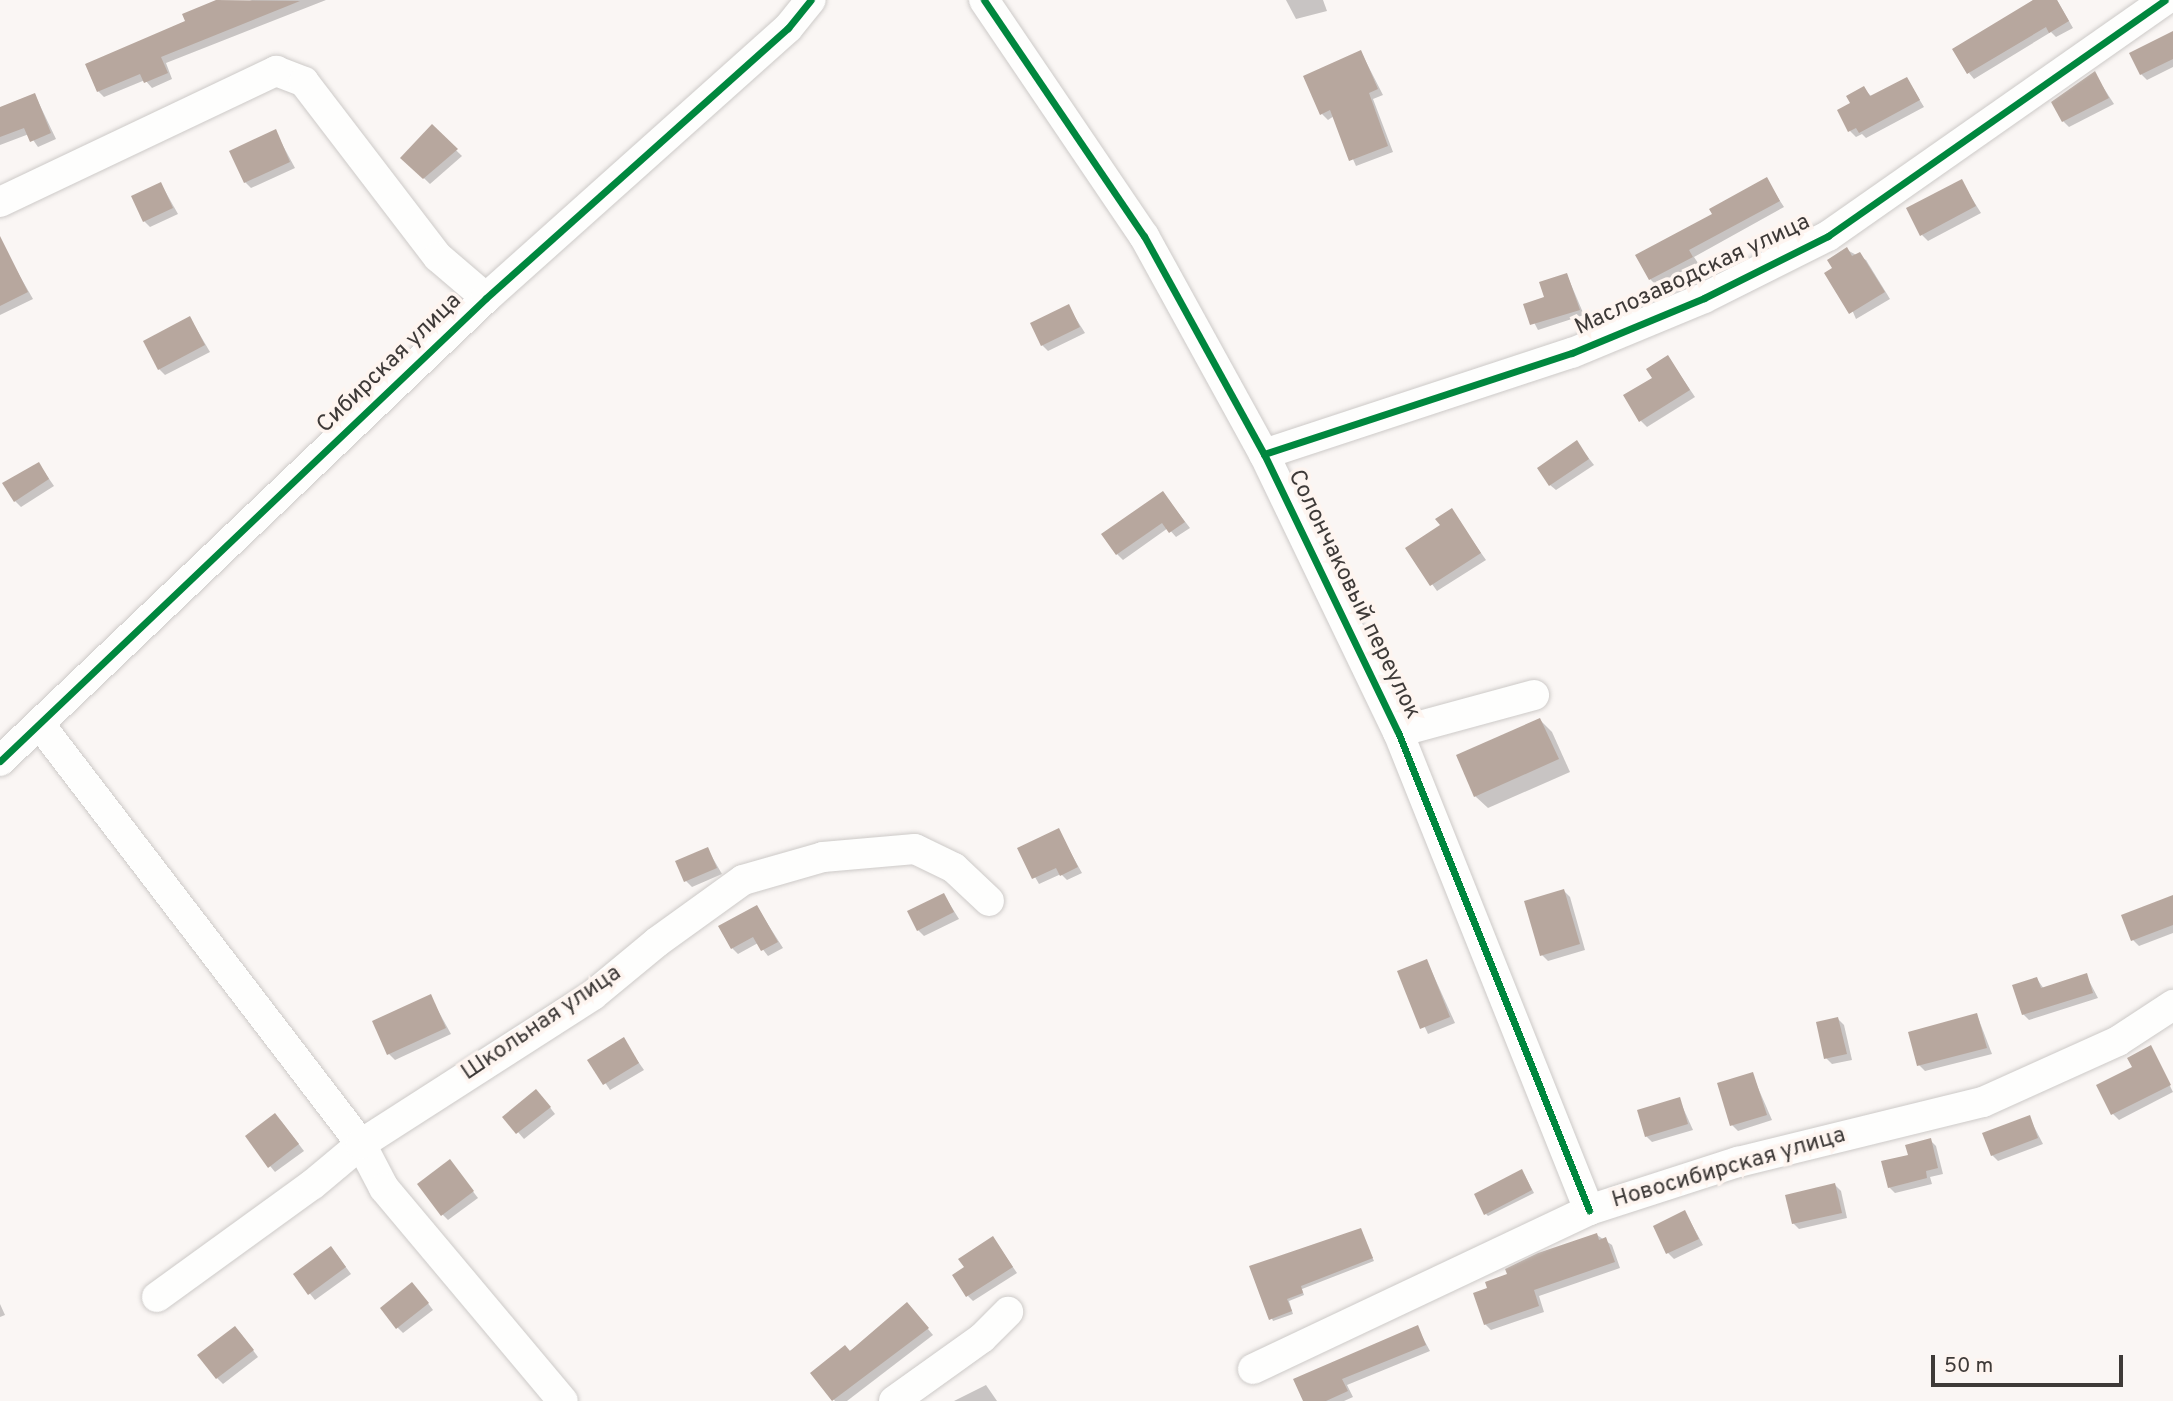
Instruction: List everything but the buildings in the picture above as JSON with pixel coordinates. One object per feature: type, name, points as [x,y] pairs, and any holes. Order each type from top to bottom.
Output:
[{"type":"street","name":"Сибирская улица","points":[[0,761],[41,726],[486,298],[788,28],[811,0]]},
{"type":"street","name":"Солончаковый переулок","points":[[984,0],[1144,236],[1264,454],[1398,732],[1589,1210]]},
{"type":"street","name":"Маслозаводская улица","points":[[1264,454],[1572,353],[1704,298],[1828,236],[2165,0]]},
{"type":"street","name":"Сибирская улица","points":[[0,202],[276,71],[304,82],[438,257],[486,298]]},
{"type":"street","points":[[1398,732],[1534,695]]},
{"type":"street","points":[[41,726],[361,1144],[384,1188],[563,1401]]},
{"type":"street","name":"Школьная улица","points":[[157,1297],[312,1185],[361,1144],[593,995],[657,942],[743,880],[823,858],[915,849],[954,868],[989,901]]},
{"type":"street","name":"Новосибирская улица","points":[[1253,1369],[1589,1210],[1738,1162],[1983,1102],[2118,1041],[2173,1006]]},
{"type":"street","points":[[894,1401],[982,1338],[1008,1312]]},
{"type":"cycle path","points":[[0,761],[486,298],[788,28],[811,0]]},
{"type":"cycle path","points":[[984,0],[1144,236],[1264,454],[1398,732],[1589,1210]]},
{"type":"cycle path","points":[[1264,454],[1572,353],[1704,298],[1828,236],[2165,0]]}]
